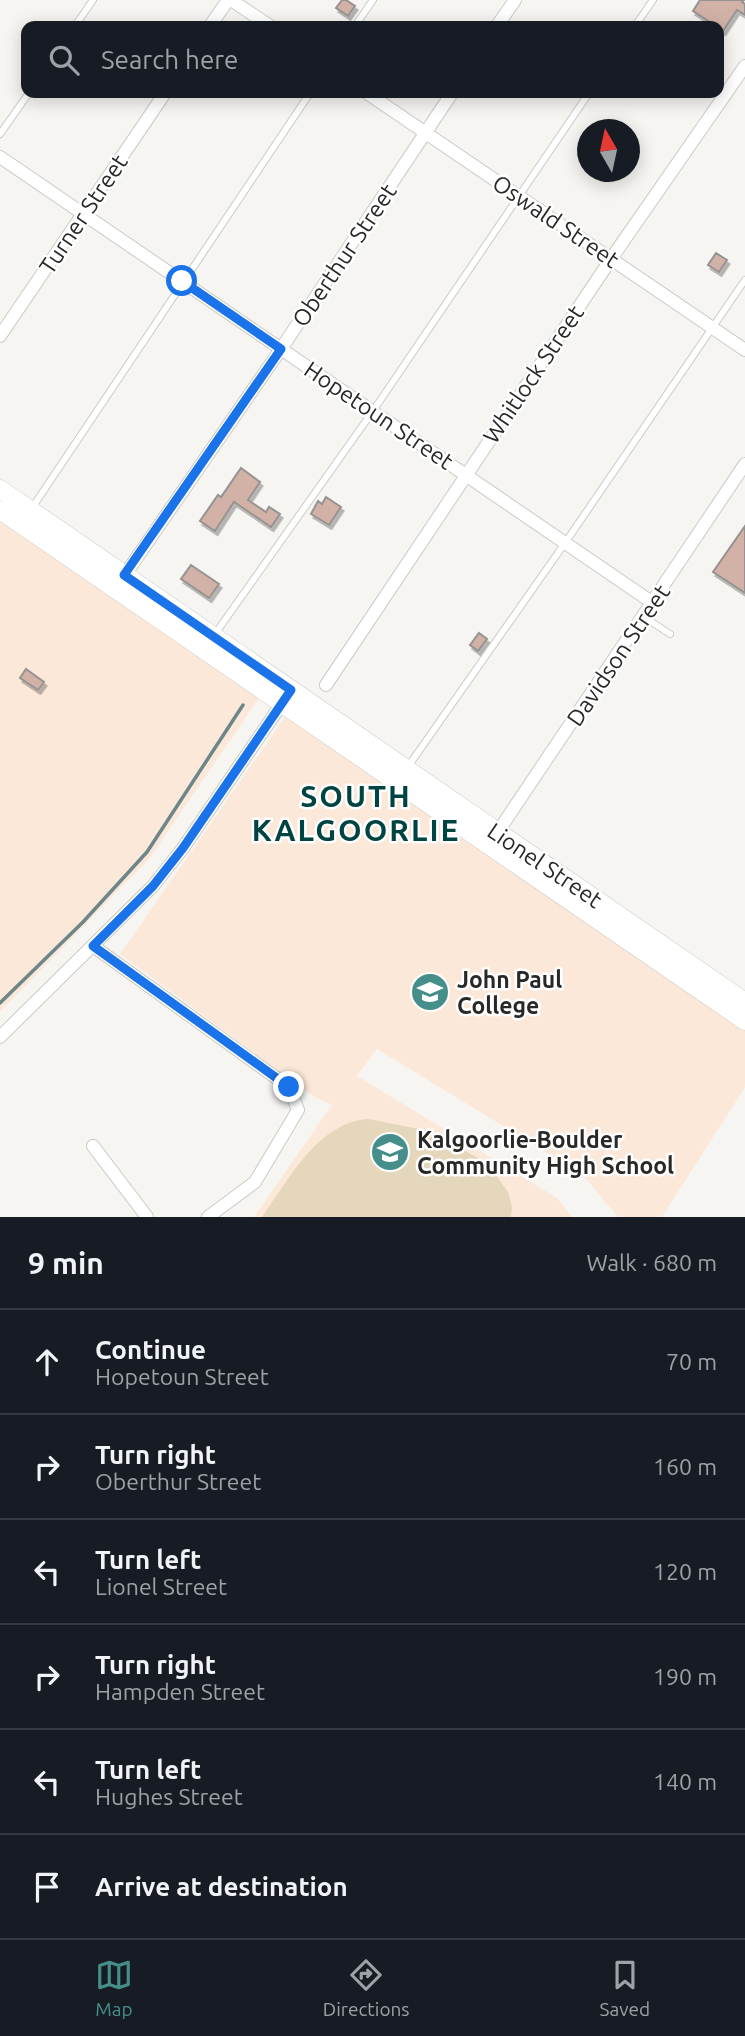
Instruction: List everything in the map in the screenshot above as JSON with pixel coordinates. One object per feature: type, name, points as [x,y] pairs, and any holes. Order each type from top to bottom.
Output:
[{"type":"street","points":[[214,21],[230,0],[262,21]]},
{"type":"street","points":[[500,21],[515,0]]},
{"type":"street","name":"Whitlock Street","points":[[724,96],[745,66]]},
{"type":"street","name":"Turner Street","points":[[0,336],[162,98]]},
{"type":"street","name":"Oswald Street","points":[[374,98],[745,350]]},
{"type":"street","name":"Oberthur Street","points":[[119,582],[281,349],[449,98]]},
{"type":"street","name":"Whitlock Street","points":[[326,685],[611,259],[723,98]]},
{"type":"street","name":"Hopetoun Street","points":[[0,157],[653,603]]},
{"type":"street","name":"Davidson Street","points":[[493,839],[745,464]]},
{"type":"street","name":"Lionel Street","points":[[0,489],[26,517],[493,839],[745,1021]]},
{"type":"street","name":"Lionel Street","points":[[0,510],[26,517]]},
{"type":"street","points":[[0,1037],[153,886],[183,848],[286,697]]},
{"type":"street","name":"Lionel Street","points":[[286,697],[406,769],[493,839],[745,1002]]},
{"type":"street","points":[[93,946],[289,1087],[298,1110],[255,1182],[208,1217]]},
{"type":"street","points":[[93,1146],[147,1217]]},
{"type":"lane","points":[[78,21],[93,0]]},
{"type":"lane","points":[[358,21],[373,0]]},
{"type":"lane","points":[[638,21],[653,0]]},
{"type":"lane","points":[[0,134],[25,98]]},
{"type":"lane","points":[[26,517],[307,98]]},
{"type":"lane","points":[[209,643],[373,411],[586,98]]},
{"type":"lane","points":[[406,769],[745,280]]},
{"type":"lane","points":[[644,617],[670,635]]},
{"type":"shaded area","points":[[0,521],[259,698],[149,859],[0,1012]]},
{"type":"shaded area","name":"John Paul College","points":[[285,717],[745,1030],[745,1087],[662,1217],[618,1217],[587,1180],[567,1165],[377,1049],[357,1076],[557,1198],[572,1217],[254,1217],[332,1105],[313,1096],[120,954]]},
{"type":"shaded area","name":"Kalgoorlie-Boulder Community High School","points":[[368,1119],[429,1131],[487,1163],[508,1192],[512,1207],[511,1217],[262,1217],[294,1171],[319,1142],[350,1123]]},
{"type":"building","points":[[342,0],[355,6],[348,16],[336,8]]},
{"type":"building","points":[[700,0],[744,0],[742,2],[745,4],[745,15],[737,10],[724,30],[724,21],[708,21],[693,11]]},
{"type":"building","points":[[716,253],[727,260],[719,272],[708,265]]},
{"type":"building","points":[[241,468],[260,482],[248,500],[266,512],[269,507],[280,514],[271,527],[234,502],[215,531],[200,521]]},
{"type":"building","points":[[326,497],[341,507],[329,525],[311,514],[318,501],[322,504]]},
{"type":"building","points":[[745,526],[745,593],[713,572]]},
{"type":"building","points":[[191,565],[219,584],[209,598],[181,579]]},
{"type":"building","points":[[479,633],[487,639],[478,651],[470,645]]},
{"type":"building","points":[[26,669],[44,682],[38,690],[20,678]]},
{"type":"waterway","points":[[0,1003],[83,922],[147,852],[243,705]]},
{"type":"place","name":"John Paul College","points":[[430,992]]},
{"type":"place","name":"Kalgoorlie-Boulder Community High School","points":[[390,1152]]},
{"type":"district","name":"SOUTH KALGOORLIE","points":[[356,813]]},
{"type":"route","points":[[182,281],[281,349],[124,575],[291,690],[183,848],[153,886],[93,946],[289,1087]]}]
